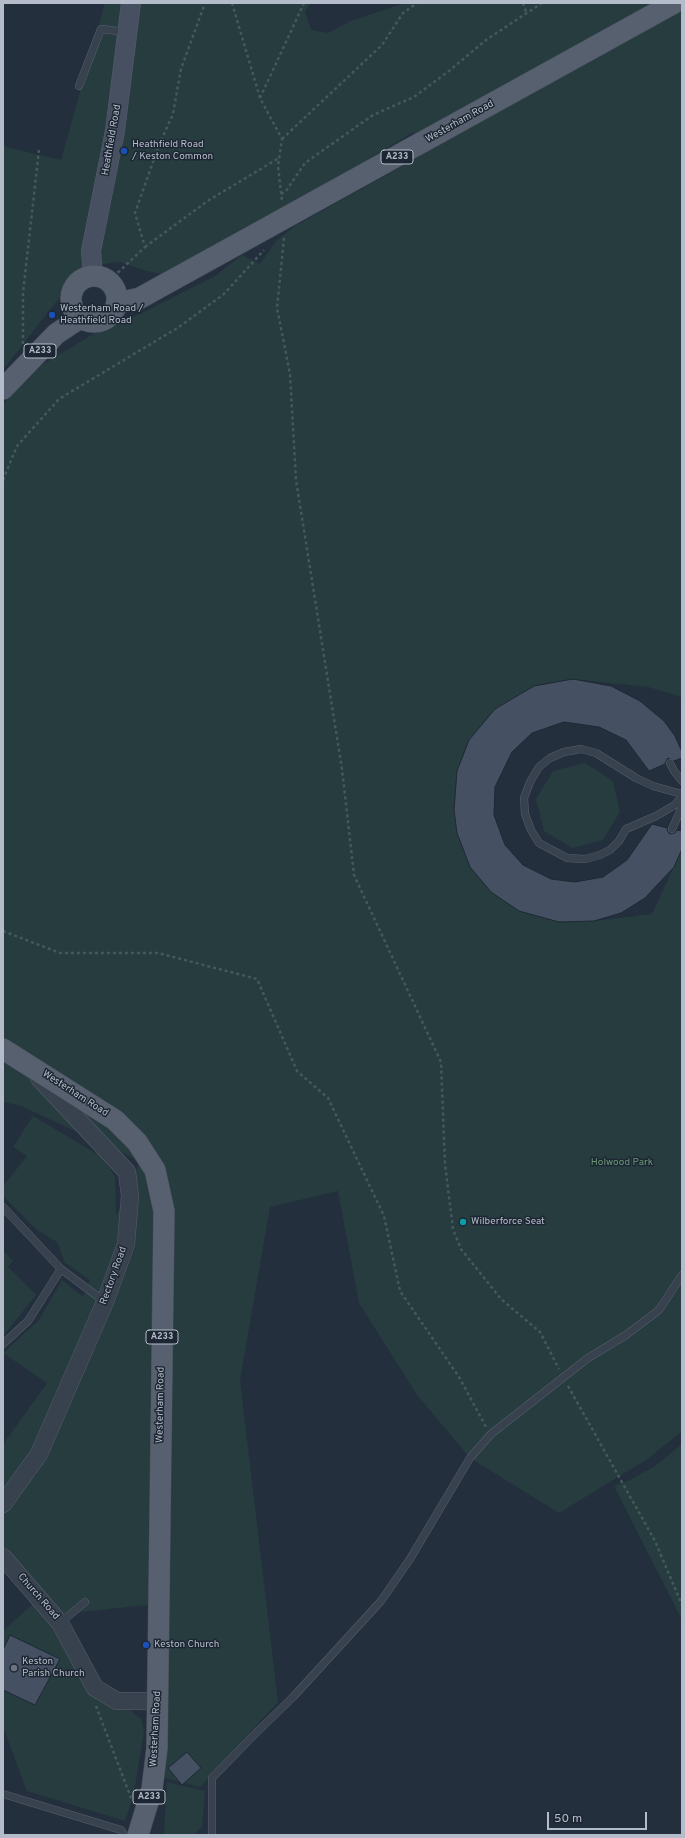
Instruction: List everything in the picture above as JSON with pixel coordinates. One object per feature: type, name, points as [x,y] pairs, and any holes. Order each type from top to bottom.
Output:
[{"type":"main road","name":"Heathfield Road","points":[[101,279],[91,251],[115,131],[131,3]]},
{"type":"main road","name":"Westerham Road","points":[[118,303],[140,298],[674,3]]},
{"type":"main road","points":[[101,279],[116,290],[118,303],[112,315],[105,320],[88,322],[80,318],[73,308],[71,300],[73,292],[81,280],[101,279]]},
{"type":"main road","name":"A233","points":[[3,389],[56,334],[80,318]]},
{"type":"main road","name":"Westerham Road","points":[[3,1049],[115,1120],[137,1142],[155,1170],[164,1211],[157,1748],[152,1789],[135,1831]]},
{"type":"street","name":"Rectory Road","points":[[3,1504],[39,1454],[105,1302],[126,1244],[130,1196],[126,1172],[25,1062]]},
{"type":"street","name":"Church Road","points":[[3,1556],[60,1623],[95,1688],[118,1701],[158,1701]]},
{"type":"lane","points":[[79,86],[101,29],[128,32]]},
{"type":"lane","points":[[581,749],[596,753],[636,778],[653,786],[682,795],[674,805],[656,816],[626,829],[619,841],[610,850],[600,855],[584,859],[567,858],[539,843],[530,830],[524,798],[530,782],[539,767],[550,758],[564,752],[581,749]]},
{"type":"lane","points":[[670,763],[682,781]]},
{"type":"lane","points":[[672,829],[682,807]]},
{"type":"lane","points":[[4,1209],[61,1269],[105,1302]]},
{"type":"lane","points":[[3,1344],[28,1321],[61,1269]]},
{"type":"lane","points":[[212,1835],[212,1778],[294,1696],[381,1601],[410,1559],[470,1458],[491,1434],[563,1377],[588,1358],[626,1335],[659,1310],[682,1275]]},
{"type":"lane","points":[[60,1623],[85,1602]]},
{"type":"lane","points":[[3,1794],[122,1830],[135,1831]]},
{"type":"path","points":[[145,247],[135,213],[159,145],[173,114],[181,69],[205,3]]},
{"type":"path","points":[[232,3],[260,98],[282,139],[279,158],[281,194],[286,191],[304,163],[373,114],[414,97],[449,71],[486,40],[526,12],[542,3]]},
{"type":"path","points":[[260,98],[304,3]]},
{"type":"path","points":[[282,139],[382,45],[403,12],[417,3]]},
{"type":"path","points":[[523,3],[526,12]]},
{"type":"path","points":[[23,368],[23,293],[39,150]]},
{"type":"path","points":[[101,279],[209,200],[279,158]]},
{"type":"path","points":[[284,231],[277,308],[290,374],[296,480],[342,768],[354,875],[441,1062],[445,1164],[453,1229],[461,1249],[501,1299],[540,1332],[563,1377],[654,1541],[682,1605]]},
{"type":"path","points":[[3,480],[17,446],[59,399],[179,327],[224,294],[265,247]]},
{"type":"path","points":[[3,931],[60,953],[158,953],[257,979],[297,1071],[328,1098],[384,1216],[400,1291],[459,1377],[491,1434]]},
{"type":"path","points":[[95,1702],[135,1831]]},
{"type":"green space","name":"Holwood Park","points":[[105,3],[311,3],[305,12],[311,30],[328,33],[351,21],[405,3],[682,3],[682,697],[648,687],[573,679],[534,686],[463,753],[454,810],[470,867],[519,911],[594,921],[652,914],[682,849],[682,1431],[649,1458],[559,1513],[470,1458],[417,1395],[359,1303],[338,1191],[270,1207],[240,1380],[278,1702],[200,1787],[161,1777],[155,1604],[63,1614],[3,1560],[3,1441],[4,1443],[47,1383],[3,1353],[39,1320],[62,1280],[83,1297],[90,1280],[65,1263],[57,1242],[37,1230],[3,1196],[3,1186],[27,1156],[13,1147],[33,1116],[102,1157],[115,1176],[116,1216],[140,1161],[19,1105],[3,1102],[3,404],[42,365],[93,334],[144,312],[215,276],[242,255],[260,264],[276,241],[295,226],[421,156],[413,132],[314,193],[259,219],[163,274],[146,271],[120,262],[86,266],[74,279],[3,370],[3,144],[6,147],[61,160]]},
{"type":"green space","points":[[585,763],[613,781],[620,812],[603,840],[572,848],[544,831],[536,799],[553,771]]},
{"type":"green space","points":[[3,1250],[13,1261],[8,1267],[36,1295],[3,1336]]},
{"type":"green space","points":[[682,1444],[682,1620],[614,1486],[630,1480],[655,1466]]},
{"type":"green space","points":[[34,1603],[49,1623],[87,1686],[104,1703],[130,1710],[141,1719],[144,1732],[133,1798],[125,1821],[27,1791],[3,1727],[3,1690],[35,1705],[42,1691],[27,1662],[53,1674],[60,1659],[10,1635],[3,1650],[3,1631]]},
{"type":"green space","points":[[167,1782],[205,1791],[202,1827],[193,1835],[166,1835],[164,1833]]},
{"type":"building","points":[[573,679],[611,686],[640,701],[664,721],[675,736],[682,752],[682,758],[674,761],[668,758],[665,764],[649,771],[626,740],[599,727],[564,722],[532,733],[512,752],[495,787],[494,815],[505,845],[523,865],[551,879],[575,882],[603,877],[627,860],[652,824],[667,828],[670,834],[675,833],[677,830],[682,831],[682,849],[674,867],[645,898],[621,913],[594,921],[559,922],[519,911],[491,892],[470,867],[457,833],[454,810],[457,771],[469,740],[495,709],[534,686]]},
{"type":"building","name":"Keston Parish Church","points":[[10,1635],[60,1659],[35,1705],[3,1690],[3,1650]]},
{"type":"building","points":[[187,1752],[201,1768],[182,1785],[168,1768]]},
{"type":"place","name":"Heathfield Road / Keston Common","points":[[124,151]]},
{"type":"place","name":"Westerham Road / Heathfield Road","points":[[52,315]]},
{"type":"place","name":"Wilberforce Seat","points":[[463,1222]]},
{"type":"place","name":"Keston Church","points":[[146,1645]]},
{"type":"place","name":"Keston Parish Church","points":[[14,1668]]}]
